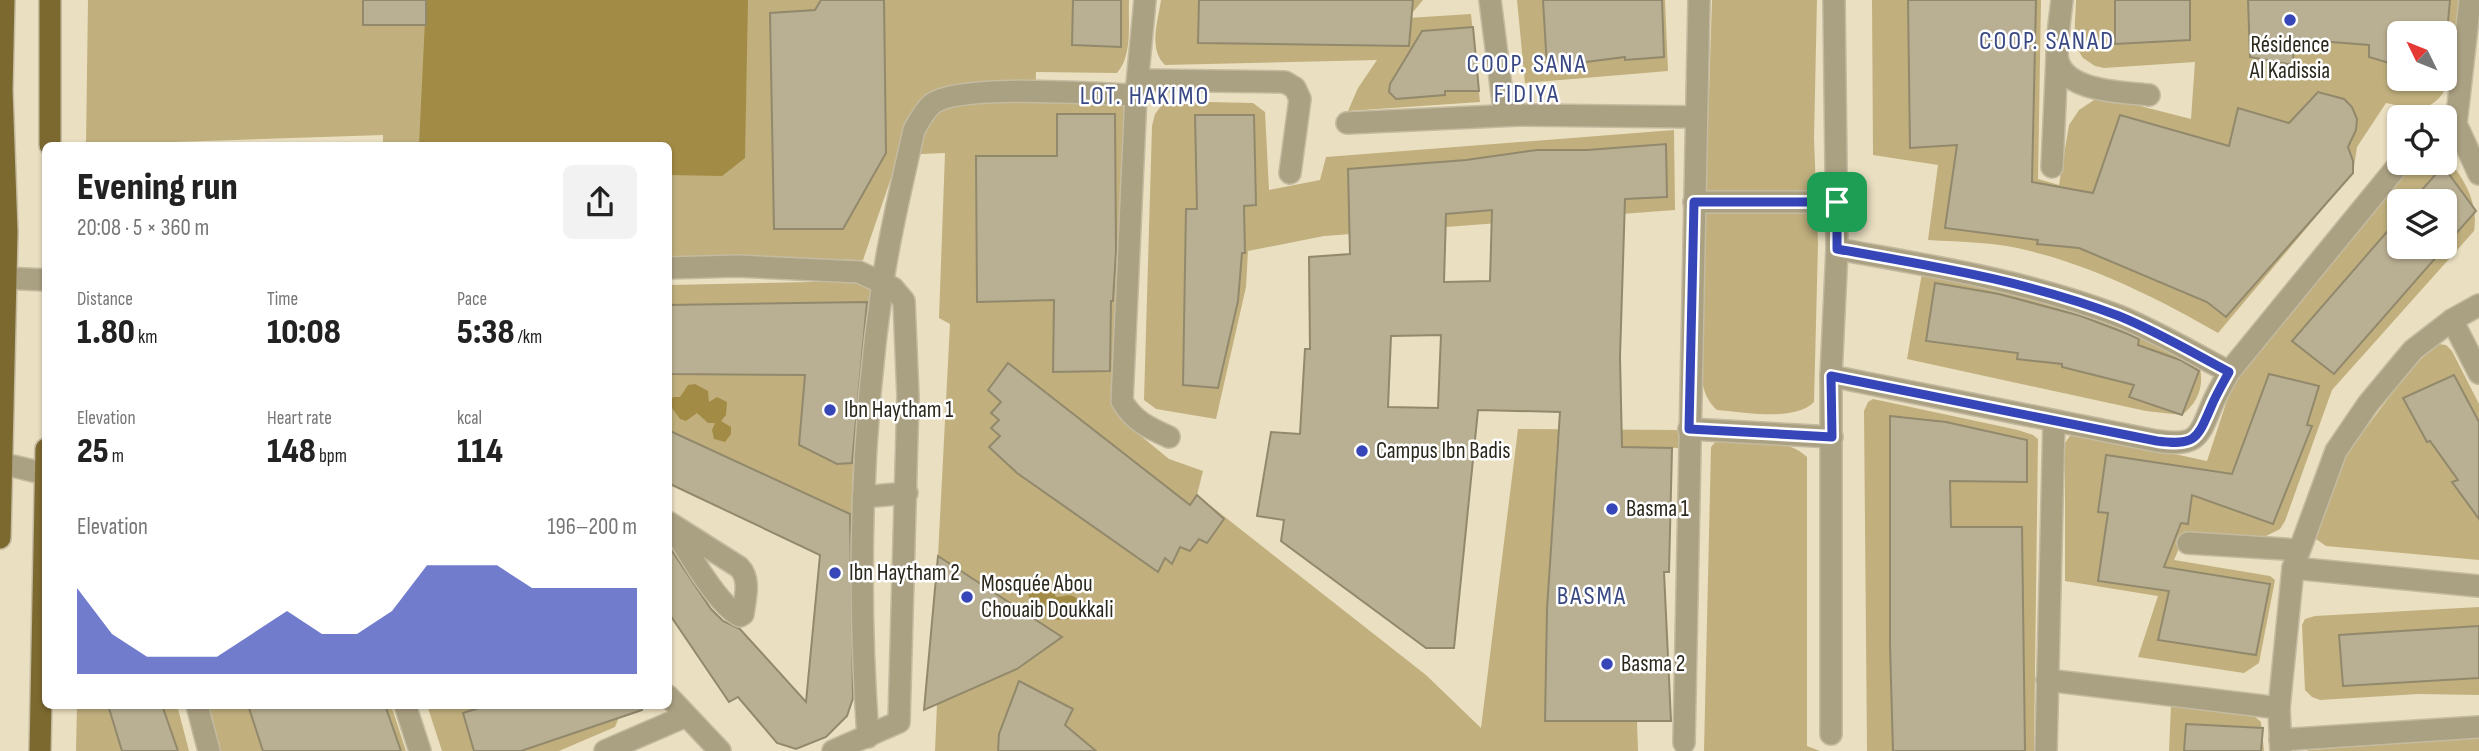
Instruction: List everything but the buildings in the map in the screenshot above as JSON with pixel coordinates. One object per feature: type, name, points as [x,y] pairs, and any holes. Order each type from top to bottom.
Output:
[{"type":"main road","points":[[0,538],[5,278],[1,90],[4,0]]},
{"type":"main road","points":[[50,0],[50,142]]},
{"type":"main road","points":[[40,751],[42,640]]},
{"type":"street","points":[[1145,0],[1137,88],[1122,401],[1141,424],[1169,438]]},
{"type":"street","points":[[1490,0],[1503,102],[1520,115]]},
{"type":"street","points":[[1684,743],[1699,0]]},
{"type":"street","points":[[1831,734],[1831,376],[1837,249],[1834,0]]},
{"type":"street","points":[[2052,167],[2062,0]]},
{"type":"street","points":[[2453,105],[2470,0]]},
{"type":"street","points":[[2057,58],[2067,74],[2083,86],[2149,95]]},
{"type":"street","points":[[886,751],[877,733],[861,629],[863,497],[883,281],[914,130],[921,117],[933,103],[949,96],[978,92],[1285,82],[1295,88],[1300,99],[1290,173]]},
{"type":"street","points":[[1347,123],[1520,115],[1696,117]]},
{"type":"street","points":[[2457,138],[2479,174]]},
{"type":"street","points":[[1831,376],[2157,441],[2185,441],[2198,436],[2205,426],[2211,407],[2229,372],[2390,175]]},
{"type":"street","points":[[1694,202],[1837,202]]},
{"type":"street","points":[[1837,249],[1954,270],[2064,297],[2121,317],[2229,372]]},
{"type":"street","points":[[672,268],[827,269],[859,272],[894,288],[904,301],[908,397],[900,722],[833,751]]},
{"type":"street","points":[[5,278],[42,280]]},
{"type":"street","points":[[2479,305],[2452,320],[2413,350],[2368,404],[2336,451],[2296,559],[2278,708],[2280,745],[2479,727]]},
{"type":"street","points":[[2452,320],[2479,373]]},
{"type":"street","points":[[871,394],[908,397]]},
{"type":"street","points":[[2046,751],[2054,421]]},
{"type":"street","points":[[1689,429],[1832,437]]},
{"type":"street","points":[[1,463],[42,473]]},
{"type":"street","points":[[863,497],[907,493]]},
{"type":"street","points":[[2188,542],[2479,586]]},
{"type":"street","points":[[2048,680],[2278,708]]},
{"type":"street","points":[[672,700],[720,751]]},
{"type":"street","points":[[198,709],[209,751]]},
{"type":"street","points":[[406,709],[420,751]]},
{"type":"street","points":[[605,751],[687,716]]},
{"type":"shaded area","points":[[88,0],[1129,0],[1128,48],[1117,73],[1036,72],[1035,102],[1122,105],[1126,109],[1130,427],[1169,459],[1203,471],[1197,495],[1426,675],[1481,728],[1518,429],[1680,430],[1680,448],[1557,446],[1547,604],[1545,721],[1637,721],[1638,751],[935,751],[937,704],[1017,669],[1062,637],[938,556],[950,324],[939,318],[945,153],[899,155],[863,260],[672,257],[672,142],[383,142],[383,135],[86,142]]},
{"type":"shaded area","points":[[426,0],[748,0],[745,158],[722,176],[672,175],[672,142],[419,142]]},
{"type":"shaded area","points":[[1161,0],[1423,0],[1408,18],[1471,14],[1480,102],[1348,111],[1358,88],[1377,60],[1165,65],[1155,43]]},
{"type":"shaded area","points":[[1517,0],[1665,0],[1668,71],[1525,83]]},
{"type":"shaded area","points":[[1712,0],[1817,0],[1814,138],[1818,244],[1814,402],[1794,412],[1754,414],[1717,410],[1707,396],[1702,381],[1700,369]]},
{"type":"shaded area","points":[[1872,0],[2041,0],[2038,179],[2059,185],[2069,125],[2079,110],[2094,100],[2113,99],[2191,119],[2195,62],[2104,68],[2095,66],[2083,58],[2074,44],[2076,0],[2459,0],[2457,31],[2457,21],[2387,21],[2387,91],[2444,91],[2443,94],[2427,105],[2386,103],[2357,147],[2353,173],[2218,333],[2127,286],[2079,266],[2005,246],[1928,240],[1938,165],[1873,155]]},
{"type":"shaded area","points":[[1165,101],[1253,103],[1265,112],[1269,190],[1320,180],[1326,157],[1674,130],[1675,210],[1324,236],[1248,251],[1246,287],[1216,419],[1156,409],[1144,400],[1152,126],[1155,114]]},
{"type":"shaded area","points":[[2457,171],[2472,200],[2474,231],[2457,250],[2457,189],[2388,189],[2399,175],[2457,175]]},
{"type":"shaded area","points":[[2387,190],[2387,259],[2449,259],[2332,390],[2280,529],[2264,537],[2186,532],[2174,560],[2270,576],[2275,580],[2259,663],[2244,673],[2138,657],[2158,596],[2065,581],[2065,443],[2076,433],[2207,461],[2235,376]]},
{"type":"shaded area","points":[[1922,273],[2066,307],[2135,333],[2200,368],[2198,394],[2182,415],[2146,411],[1907,359]]},
{"type":"shaded area","points":[[857,281],[872,286],[853,463],[852,515],[672,432],[672,285]]},
{"type":"shaded area","points":[[2438,344],[2446,345],[2452,351],[2479,404],[2479,560],[2326,546],[2313,537],[2347,453],[2412,367]]},
{"type":"shaded area","points":[[695,384],[708,391],[709,402],[717,397],[727,402],[726,415],[721,421],[731,427],[731,434],[725,442],[714,439],[712,430],[715,423],[708,423],[697,413],[686,421],[680,419],[672,408],[673,397],[680,397],[688,385]]},
{"type":"shaded area","points":[[1873,399],[2018,430],[2038,439],[2034,751],[1867,751],[1864,411],[1868,402]]},
{"type":"shaded area","points":[[1717,440],[1777,443],[1798,450],[1807,457],[1807,746],[1820,751],[1704,751],[1711,447]]},
{"type":"shaded area","points":[[1040,579],[1049,581],[1056,597],[1071,595],[1077,598],[1080,601],[1079,611],[1065,620],[1045,616],[1036,610],[1030,601],[1028,589]]},
{"type":"shaded area","points":[[2479,607],[2479,695],[2418,694],[2320,700],[2305,690],[2302,625],[2305,619],[2315,616]]},
{"type":"shaded area","points":[[2171,706],[2253,715],[2261,722],[2264,751],[2169,751]]},
{"type":"shaded area","points":[[77,709],[178,709],[189,751],[76,751]]},
{"type":"shaded area","points":[[207,709],[392,709],[406,751],[217,751]]},
{"type":"shaded area","points":[[428,709],[622,709],[615,727],[559,751],[442,751]]},
{"type":"shaded area","points":[[2479,738],[2479,751],[2307,751],[2308,750]]},
{"type":"place","name":"Résidence Al Kadissia","points":[[2290,20]]},
{"type":"place","name":"Ibn Haytham 1","points":[[830,410]]},
{"type":"place","name":"Campus Ibn Badis","points":[[1362,451]]},
{"type":"place","name":"Basma 1","points":[[1612,509]]},
{"type":"place","name":"Ibn Haytham 2","points":[[835,573]]},
{"type":"place","name":"Mosquée Abou Chouaib Doukkali","points":[[967,597]]},
{"type":"place","name":"Basma 2","points":[[1607,664]]},
{"type":"district","name":"COOP. SANAD","points":[[2047,41]]},
{"type":"district","name":"COOP. SANA FIDIYA","points":[[1527,79]]},
{"type":"district","name":"LOT. HAKIMO","points":[[1145,96]]},
{"type":"district","name":"BASMA","points":[[1592,596]]},
{"type":"route","points":[[1694,202],[1837,202],[1837,249],[2011,282],[2064,297],[2121,317],[2229,372],[2211,407],[2205,426],[2198,436],[2170,443],[1831,376],[1832,437],[1689,429],[1694,202]]}]
